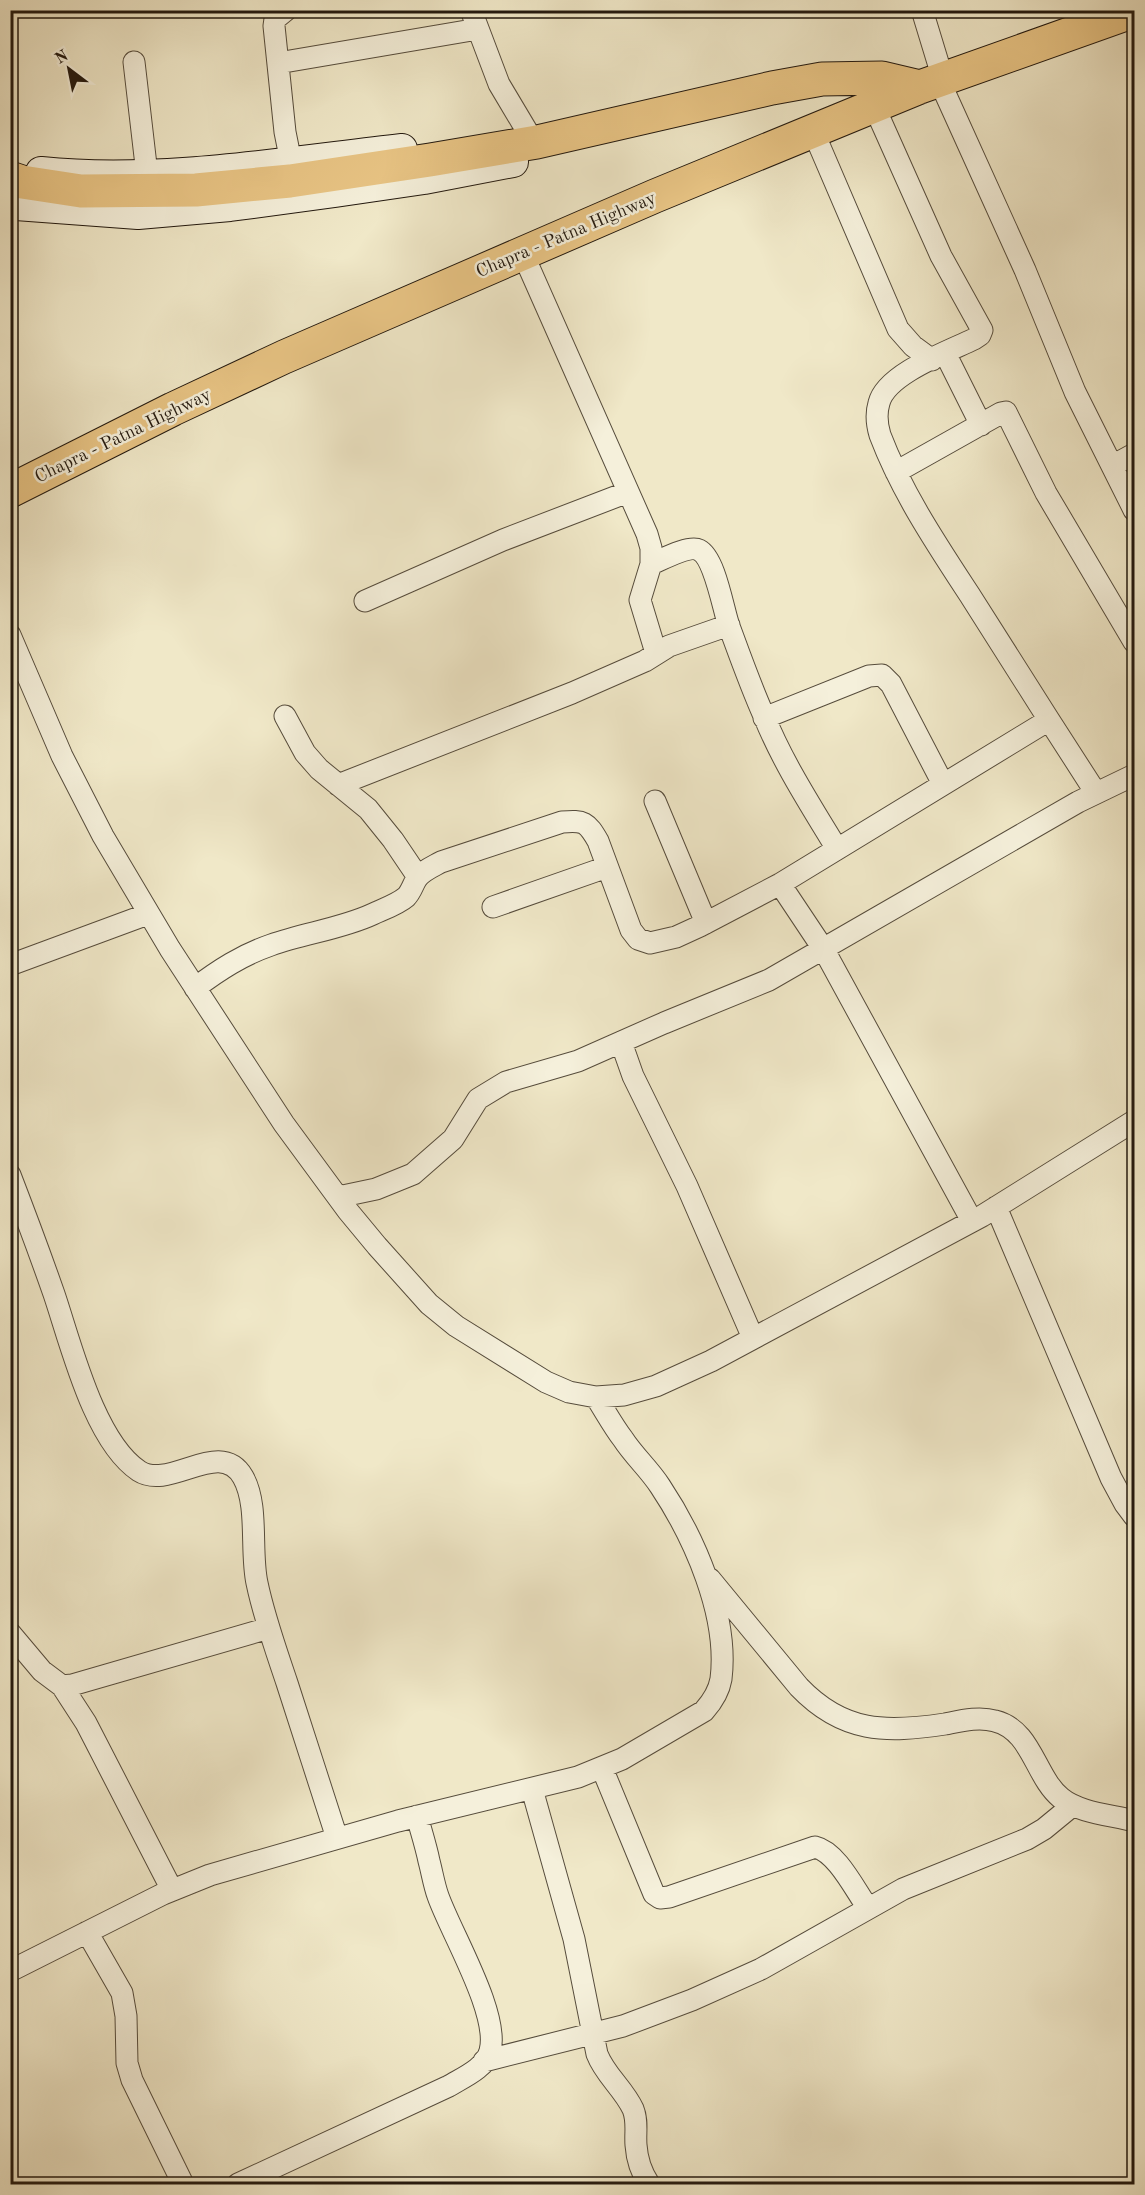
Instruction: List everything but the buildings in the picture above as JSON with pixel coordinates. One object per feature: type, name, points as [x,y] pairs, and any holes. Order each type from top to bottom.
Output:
[{"type":"highway","name":"Chapra - Patna Highway","points":[[10,491],[274,362],[523,254],[934,82],[1134,13]]},
{"type":"highway","points":[[10,178],[81,191],[208,189],[306,179],[537,142],[822,79],[882,78],[934,82]]},
{"type":"street","points":[[286,10],[275,19],[274,26],[285,132],[291,162]]},
{"type":"street","points":[[922,10],[934,82],[1025,270],[1075,392],[1134,510]]},
{"type":"street","points":[[278,63],[474,20],[499,84],[527,131]]},
{"type":"street","points":[[134,62],[147,174]]},
{"type":"street","points":[[10,166],[68,174],[147,174],[291,162],[454,143],[646,107],[731,98]]},
{"type":"street","points":[[10,202],[16,205],[138,214],[230,206],[335,192],[424,179],[653,130],[731,98]]},
{"type":"street","points":[[874,106],[941,256],[981,328],[978,336],[890,383],[879,403],[877,417],[879,432],[896,472],[932,536],[1095,793]]},
{"type":"street","points":[[813,131],[898,329],[908,342],[938,357],[981,425]]},
{"type":"street","points":[[523,254],[647,534],[651,548],[651,564],[640,600],[656,653]]},
{"type":"street","points":[[896,472],[1003,412],[1009,415],[1047,493],[1134,642]]},
{"type":"street","points":[[1112,466],[1134,454]]},
{"type":"street","points":[[364,600],[494,544],[628,492]]},
{"type":"street","points":[[651,564],[689,549],[698,550],[706,557],[764,718],[789,767],[837,849]]},
{"type":"street","points":[[338,785],[572,693],[645,661],[669,646],[729,626]]},
{"type":"street","points":[[10,634],[82,798],[148,914],[284,1124],[338,1197],[429,1304],[456,1326],[546,1382],[569,1392],[596,1397],[624,1395],[656,1386],[711,1361],[972,1221],[1134,1121]]},
{"type":"street","points":[[764,718],[869,676],[882,675],[891,684],[943,784]]},
{"type":"street","points":[[285,716],[306,753],[319,769],[368,809],[418,877]]},
{"type":"street","points":[[195,988],[225,966],[249,953],[371,915],[391,906],[405,898],[418,877],[441,862],[562,822],[580,820],[590,827],[598,841],[631,930],[638,939],[650,943],[676,937],[780,884],[1049,720]]},
{"type":"street","points":[[338,1197],[376,1189],[413,1174],[453,1139],[478,1099],[488,1091],[506,1082],[578,1061],[769,980],[1095,793],[1134,775]]},
{"type":"street","points":[[655,801],[706,923]]},
{"type":"street","points":[[493,907],[606,867]]},
{"type":"street","points":[[780,884],[824,950],[972,1221]]},
{"type":"street","points":[[10,965],[148,914]]},
{"type":"street","points":[[621,1042],[633,1076],[687,1186],[753,1338]]},
{"type":"street","points":[[10,1175],[92,1402],[117,1449],[138,1470],[149,1476],[165,1475],[210,1462],[222,1461],[236,1467],[243,1477],[250,1493],[253,1558],[257,1584],[269,1628],[338,1838]]},
{"type":"street","points":[[996,1207],[1110,1478],[1134,1516]]},
{"type":"street","points":[[10,1971],[172,1890],[210,1875],[417,1816],[532,1790],[578,1777],[622,1759],[704,1711],[713,1700],[721,1680],[721,1653],[716,1611],[702,1570],[671,1503],[646,1467],[623,1440],[596,1397]]},
{"type":"street","points":[[702,1570],[799,1687],[826,1711],[839,1719],[858,1726],[896,1730],[964,1721],[994,1720],[1014,1731],[1022,1739],[1060,1798],[1072,1806],[1134,1821]]},
{"type":"street","points":[[62,1686],[269,1628]]},
{"type":"street","points":[[10,1633],[42,1671],[62,1686],[92,1734],[172,1890]]},
{"type":"street","points":[[602,1768],[654,1894],[660,1898],[669,1897],[815,1847],[831,1855],[868,1908]]},
{"type":"street","points":[[532,1790],[574,1939],[593,2034],[603,2069],[626,2096],[633,2110],[637,2123],[635,2144],[638,2161],[649,2184]]},
{"type":"street","points":[[484,2061],[632,2023],[717,1990],[761,1969],[903,1889],[1027,1839],[1044,1829],[1072,1806]]},
{"type":"street","points":[[238,2184],[449,2086],[471,2073],[490,2053],[491,2030],[466,1959],[436,1893],[417,1816]]},
{"type":"street","points":[[87,1932],[122,1993],[126,2016],[127,2063],[132,2080],[183,2184]]},
{"type":"street","points":[[284,2163],[285,2184]]}]
